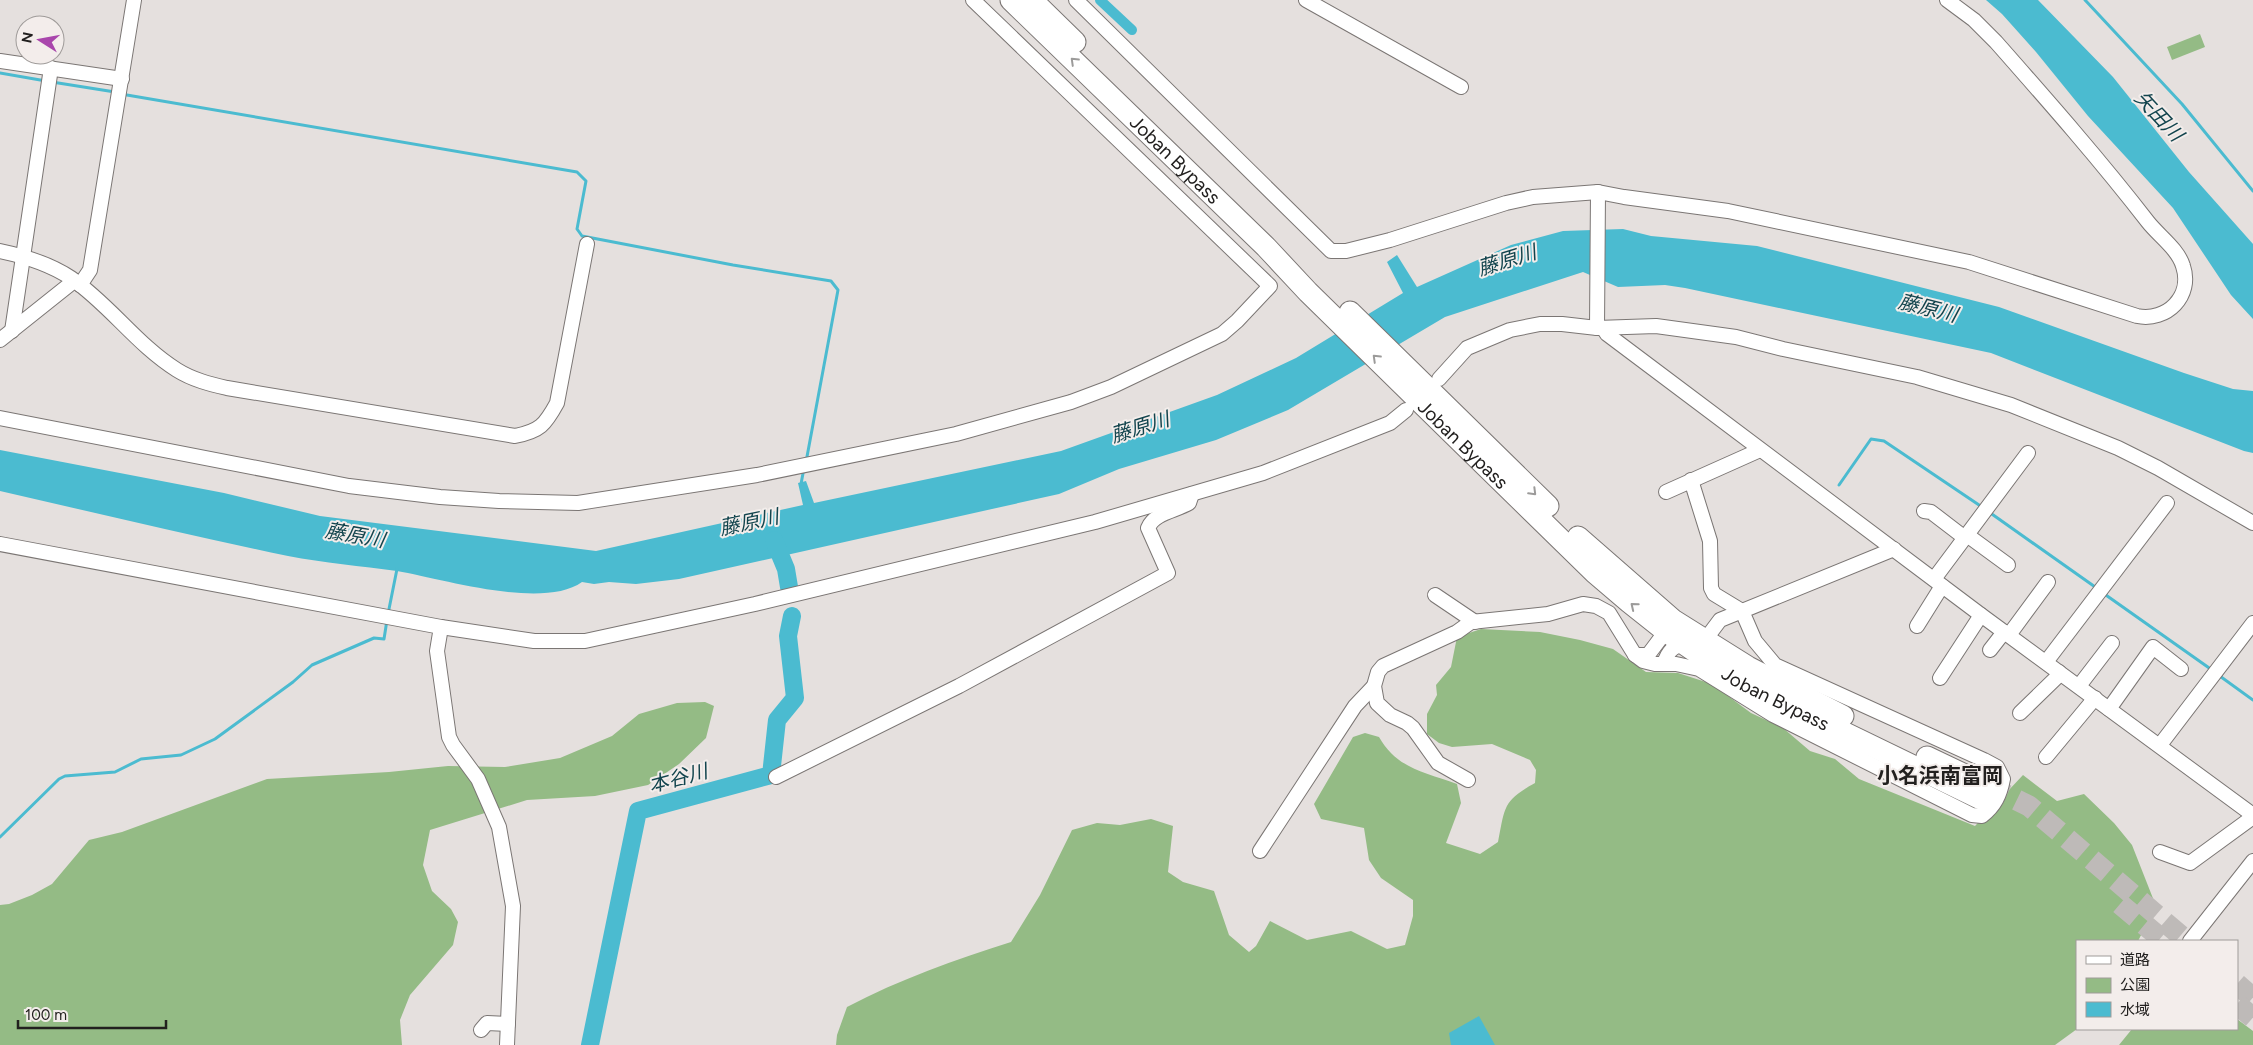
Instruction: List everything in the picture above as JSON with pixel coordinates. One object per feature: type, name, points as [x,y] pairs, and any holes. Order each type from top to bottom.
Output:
[{"type":"highway","name":"Joban Bypass","points":[[1010,0],[1266,247],[1315,289]]},
{"type":"highway","name":"Joban Bypass","points":[[1032,0],[1315,289],[1420,391],[1587,545],[1673,620],[1748,667],[1985,793],[1740,682],[1684,644],[1595,573],[1420,391]]},
{"type":"street","points":[[0,340],[77,283],[90,270],[134,0]]},
{"type":"street","points":[[0,418],[349,486],[440,497],[578,503],[757,476],[956,434],[1071,402],[1111,387],[1222,334],[1238,321],[1270,286],[973,0]]},
{"type":"street","points":[[1076,0],[1331,251],[1346,251],[1390,240],[1506,203],[1533,197],[1598,192],[1728,211],[1826,230],[1970,262],[2146,318],[2158,317],[2174,307],[2186,286],[2183,266],[2172,248],[2149,223],[2124,189],[1996,42],[1974,20],[1947,0]]},
{"type":"street","points":[[1306,0],[1461,87]]},
{"type":"street","points":[[0,61],[122,79]]},
{"type":"street","points":[[12,331],[51,68]]},
{"type":"street","points":[[1598,192],[1600,328],[1760,450],[1981,615],[2160,745],[2253,816],[2190,864],[2160,852]]},
{"type":"street","points":[[0,251],[60,271],[77,283],[158,357],[179,371],[203,382],[228,388],[515,436],[533,432],[548,421],[557,403],[587,244]]},
{"type":"street","points":[[0,544],[440,627],[534,641],[585,641],[756,604],[1095,522],[1263,473],[1390,423],[1420,391],[1467,348],[1510,330],[1540,324],[1600,328],[1656,326],[1727,335],[1941,382],[2011,405],[2118,448],[2158,468],[2253,523]]},
{"type":"street","points":[[1666,492],[1760,450]]},
{"type":"street","points":[[1916,626],[1938,582],[1966,536],[2028,453]]},
{"type":"street","points":[[1468,780],[1438,763],[1413,728],[1381,708],[1377,703],[1374,686],[1378,672],[1383,666],[1475,622],[1548,614],[1589,604],[1609,613],[1634,655],[1643,661],[1676,664],[1699,669],[1773,715],[1972,815],[1982,816],[1994,805],[2003,779],[1996,767],[1936,737],[1788,673],[1775,665],[1755,641],[1742,611],[1714,594],[1711,588],[1710,540],[1691,480]]},
{"type":"street","points":[[776,777],[959,686],[1168,573],[1148,528],[1157,517],[1188,503],[1192,494]]},
{"type":"street","points":[[2046,662],[2167,503]]},
{"type":"street","points":[[1924,511],[1931,512],[2008,565]]},
{"type":"street","points":[[1705,640],[1720,620],[1894,549]]},
{"type":"street","points":[[1990,650],[2007,634],[2048,582]]},
{"type":"street","points":[[1436,594],[1475,622]]},
{"type":"street","points":[[1940,678],[1981,615]]},
{"type":"street","points":[[2160,745],[2253,623]]},
{"type":"street","points":[[440,627],[437,651],[449,737],[452,745],[478,779],[500,827],[512,893],[513,920],[507,1045]]},
{"type":"street","points":[[1634,655],[1648,655],[1666,631]]},
{"type":"street","points":[[2079,686],[2112,643]]},
{"type":"street","points":[[1664,664],[1667,654],[1672,648],[1684,644]]},
{"type":"street","points":[[2109,709],[2153,648],[2181,669]]},
{"type":"street","points":[[2020,713],[2056,678],[2059,672]]},
{"type":"street","points":[[1260,851],[1355,706],[1374,686]]},
{"type":"street","points":[[2046,757],[2095,698]]},
{"type":"street","points":[[2191,940],[2253,861]]},
{"type":"street","points":[[481,1030],[487,1023],[508,1024]]},
{"type":"green space","points":[[2200,34],[2205,47],[2172,60],[2167,47]]},
{"type":"green space","points":[[1481,629],[1540,632],[1613,649],[1646,672],[1678,673],[1712,684],[1751,713],[1783,728],[1810,751],[1835,759],[1859,779],[1975,826],[2023,775],[2057,801],[2084,794],[2114,823],[2132,845],[2156,906],[2139,940],[2076,940],[2076,1030],[2055,1045],[836,1045],[837,1035],[847,1007],[928,971],[1011,942],[1040,895],[1072,830],[1097,823],[1120,825],[1151,819],[1173,826],[1168,872],[1183,882],[1214,891],[1229,935],[1249,952],[1256,946],[1270,921],[1307,940],[1351,931],[1387,949],[1405,945],[1413,916],[1413,900],[1381,878],[1369,860],[1364,828],[1321,819],[1314,804],[1353,737],[1365,733],[1379,737],[1386,748],[1403,763],[1457,784],[1461,803],[1446,843],[1480,854],[1498,842],[1507,806],[1516,795],[1535,783],[1536,770],[1530,760],[1492,744],[1452,747],[1439,743],[1427,734],[1427,714],[1437,695],[1436,685],[1451,667],[1457,637]]},
{"type":"green space","points":[[705,702],[714,706],[706,738],[679,764],[648,785],[595,796],[527,800],[430,830],[423,865],[432,891],[451,909],[458,922],[453,945],[410,995],[400,1020],[402,1045],[0,1045],[0,905],[9,904],[32,895],[52,884],[89,840],[122,832],[267,779],[389,772],[448,766],[505,767],[560,758],[612,736],[639,714],[677,703]]},
{"type":"green space","points":[[2238,1020],[2253,1031],[2253,1045],[2119,1045],[2131,1030],[2238,1030]]},
{"type":"water","points":[[1986,0],[2038,0],[2113,77],[2189,172],[2253,244],[2253,319],[2231,295],[2173,208],[2088,116],[2002,14]]},
{"type":"water","name":"藤原川","points":[[1623,229],[1651,236],[1757,246],[1999,307],[2184,373],[2233,389],[2253,391],[2253,453],[1991,353],[1685,288],[1665,285],[1618,287],[1583,272],[1445,317],[1288,410],[1216,440],[1119,469],[1059,494],[679,579],[636,584],[609,582],[594,584],[582,582],[565,590],[543,593],[492,590],[397,571],[288,556],[0,491],[0,450],[224,493],[320,516],[596,551],[803,505],[798,483],[806,481],[814,503],[1061,451],[1217,395],[1296,358],[1403,293],[1387,262],[1397,255],[1417,287],[1511,245],[1563,231]]},
{"type":"water","points":[[1479,1016],[1495,1045],[1451,1045],[1449,1033]]},
{"type":"waterway","points":[[1100,0],[1132,30]]},
{"type":"waterway","points":[[2085,0],[2182,104],[2253,191]]},
{"type":"waterway","points":[[0,73],[46,81]]},
{"type":"waterway","points":[[52,82],[115,92]]},
{"type":"waterway","points":[[121,94],[577,172],[586,181],[577,229],[582,236],[733,265],[831,281],[838,290],[806,462]]},
{"type":"waterway","points":[[1839,485],[1871,439],[1884,441],[1982,507]]},
{"type":"waterway","points":[[801,484],[804,468]]},
{"type":"waterway","points":[[1989,512],[2098,589]]},
{"type":"waterway","name":"本谷川","points":[[774,540],[786,569],[789,587]]},
{"type":"waterway","points":[[388,614],[397,569]]},
{"type":"waterway","points":[[2103,593],[2212,670]]},
{"type":"waterway","name":"本谷川","points":[[590,1045],[638,811],[771,775],[777,720],[795,698],[788,636],[792,616]]},
{"type":"waterway","points":[[0,837],[59,779],[65,776],[115,772],[141,759],[181,755],[215,739],[293,682],[312,665],[374,638],[384,639],[387,620]]},
{"type":"waterway","points":[[2217,674],[2253,700]]},
{"type":"tunnel","points":[[1988,786],[2029,806],[2186,940]]},
{"type":"tunnel","points":[[2120,904],[2163,940]]},
{"type":"tunnel","points":[[2238,985],[2253,998]]},
{"type":"tunnel","points":[[2238,1005],[2253,1018]]},
{"type":"district","name":"小名浜南富岡","points":[[1940,776]]},
{"type":"water label","name":"矢田川","points":[[2159,116]]}]
